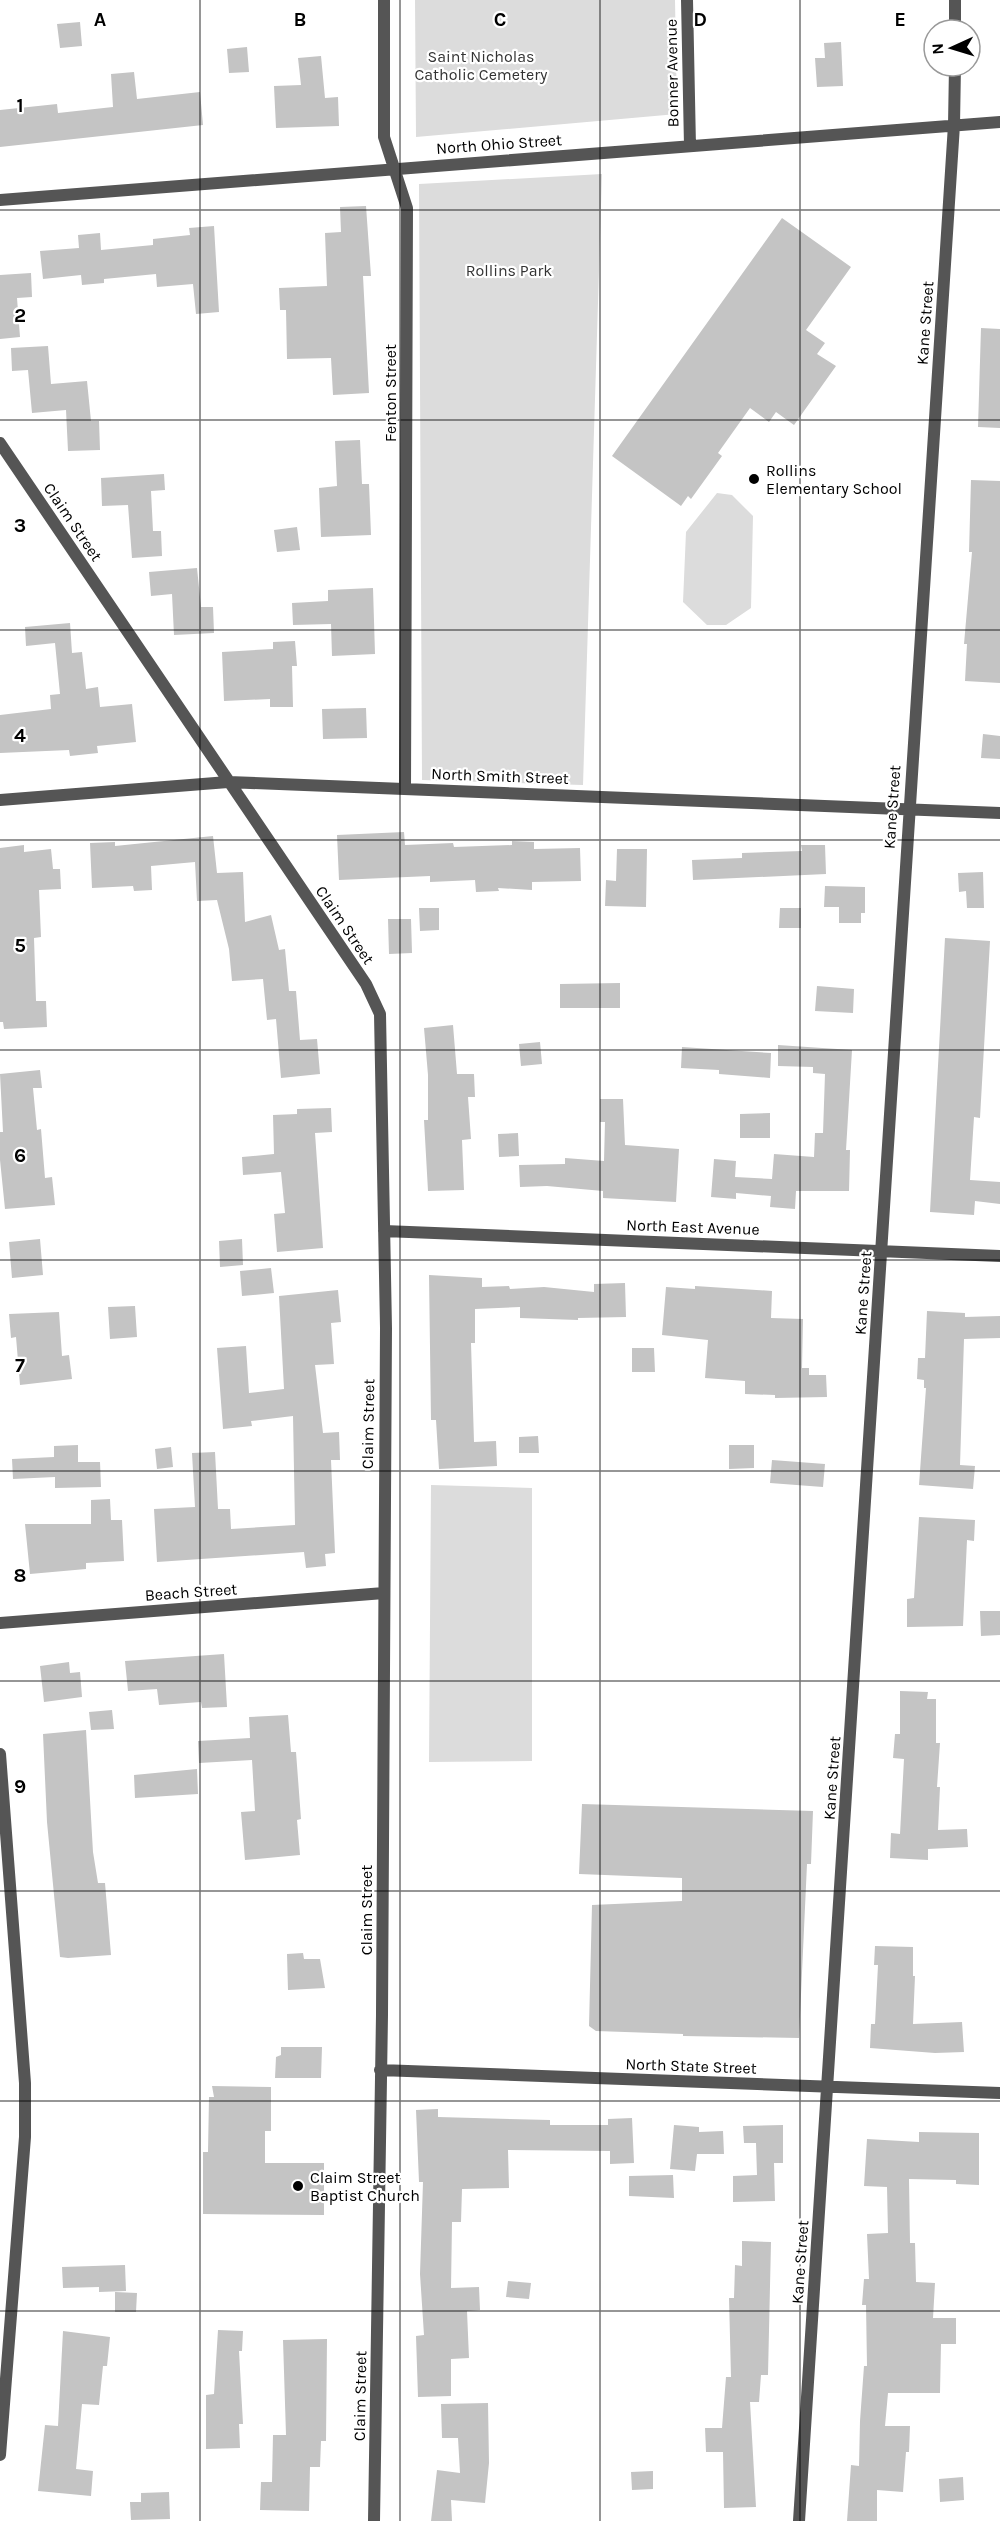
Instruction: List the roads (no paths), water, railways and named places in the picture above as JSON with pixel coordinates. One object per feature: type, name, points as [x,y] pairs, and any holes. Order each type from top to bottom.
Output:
[{"type":"street","name":"Fenton Street","points":[[384,0],[384,137],[406,208],[405,789]]},
{"type":"street","name":"Bonner Avenue","points":[[687,0],[690,146]]},
{"type":"street","points":[[955,0],[955,18]]},
{"type":"street","name":"Kane Street","points":[[799,2521],[829,2086],[954,125],[955,78]]},
{"type":"street","name":"North Ohio Street","points":[[0,200],[1000,122]]},
{"type":"street","name":"Claim Street","points":[[0,443],[366,984],[380,1014],[384,1231],[384,1593],[374,2521]]},
{"type":"street","name":"North Smith Street","points":[[0,800],[228,782],[1000,813]]},
{"type":"street","name":"North East Avenue","points":[[384,1231],[1000,1256]]},
{"type":"street","name":"Beach Street","points":[[0,1623],[384,1593]]},
{"type":"street","points":[[0,1754],[21,2014],[26,2116],[0,2455]]},
{"type":"street","name":"North State Street","points":[[380,2070],[1000,2093]]},
{"type":"place","name":"Rollins Elementary School","points":[[754,479]]},
{"type":"place","name":"Claim Street Baptist Church","points":[[298,2186]]},
{"type":"park label","name":"Saint Nicholas Catholic Cemetery","points":[[481,65]]},
{"type":"park label","name":"Rollins Park","points":[[509,270]]}]
